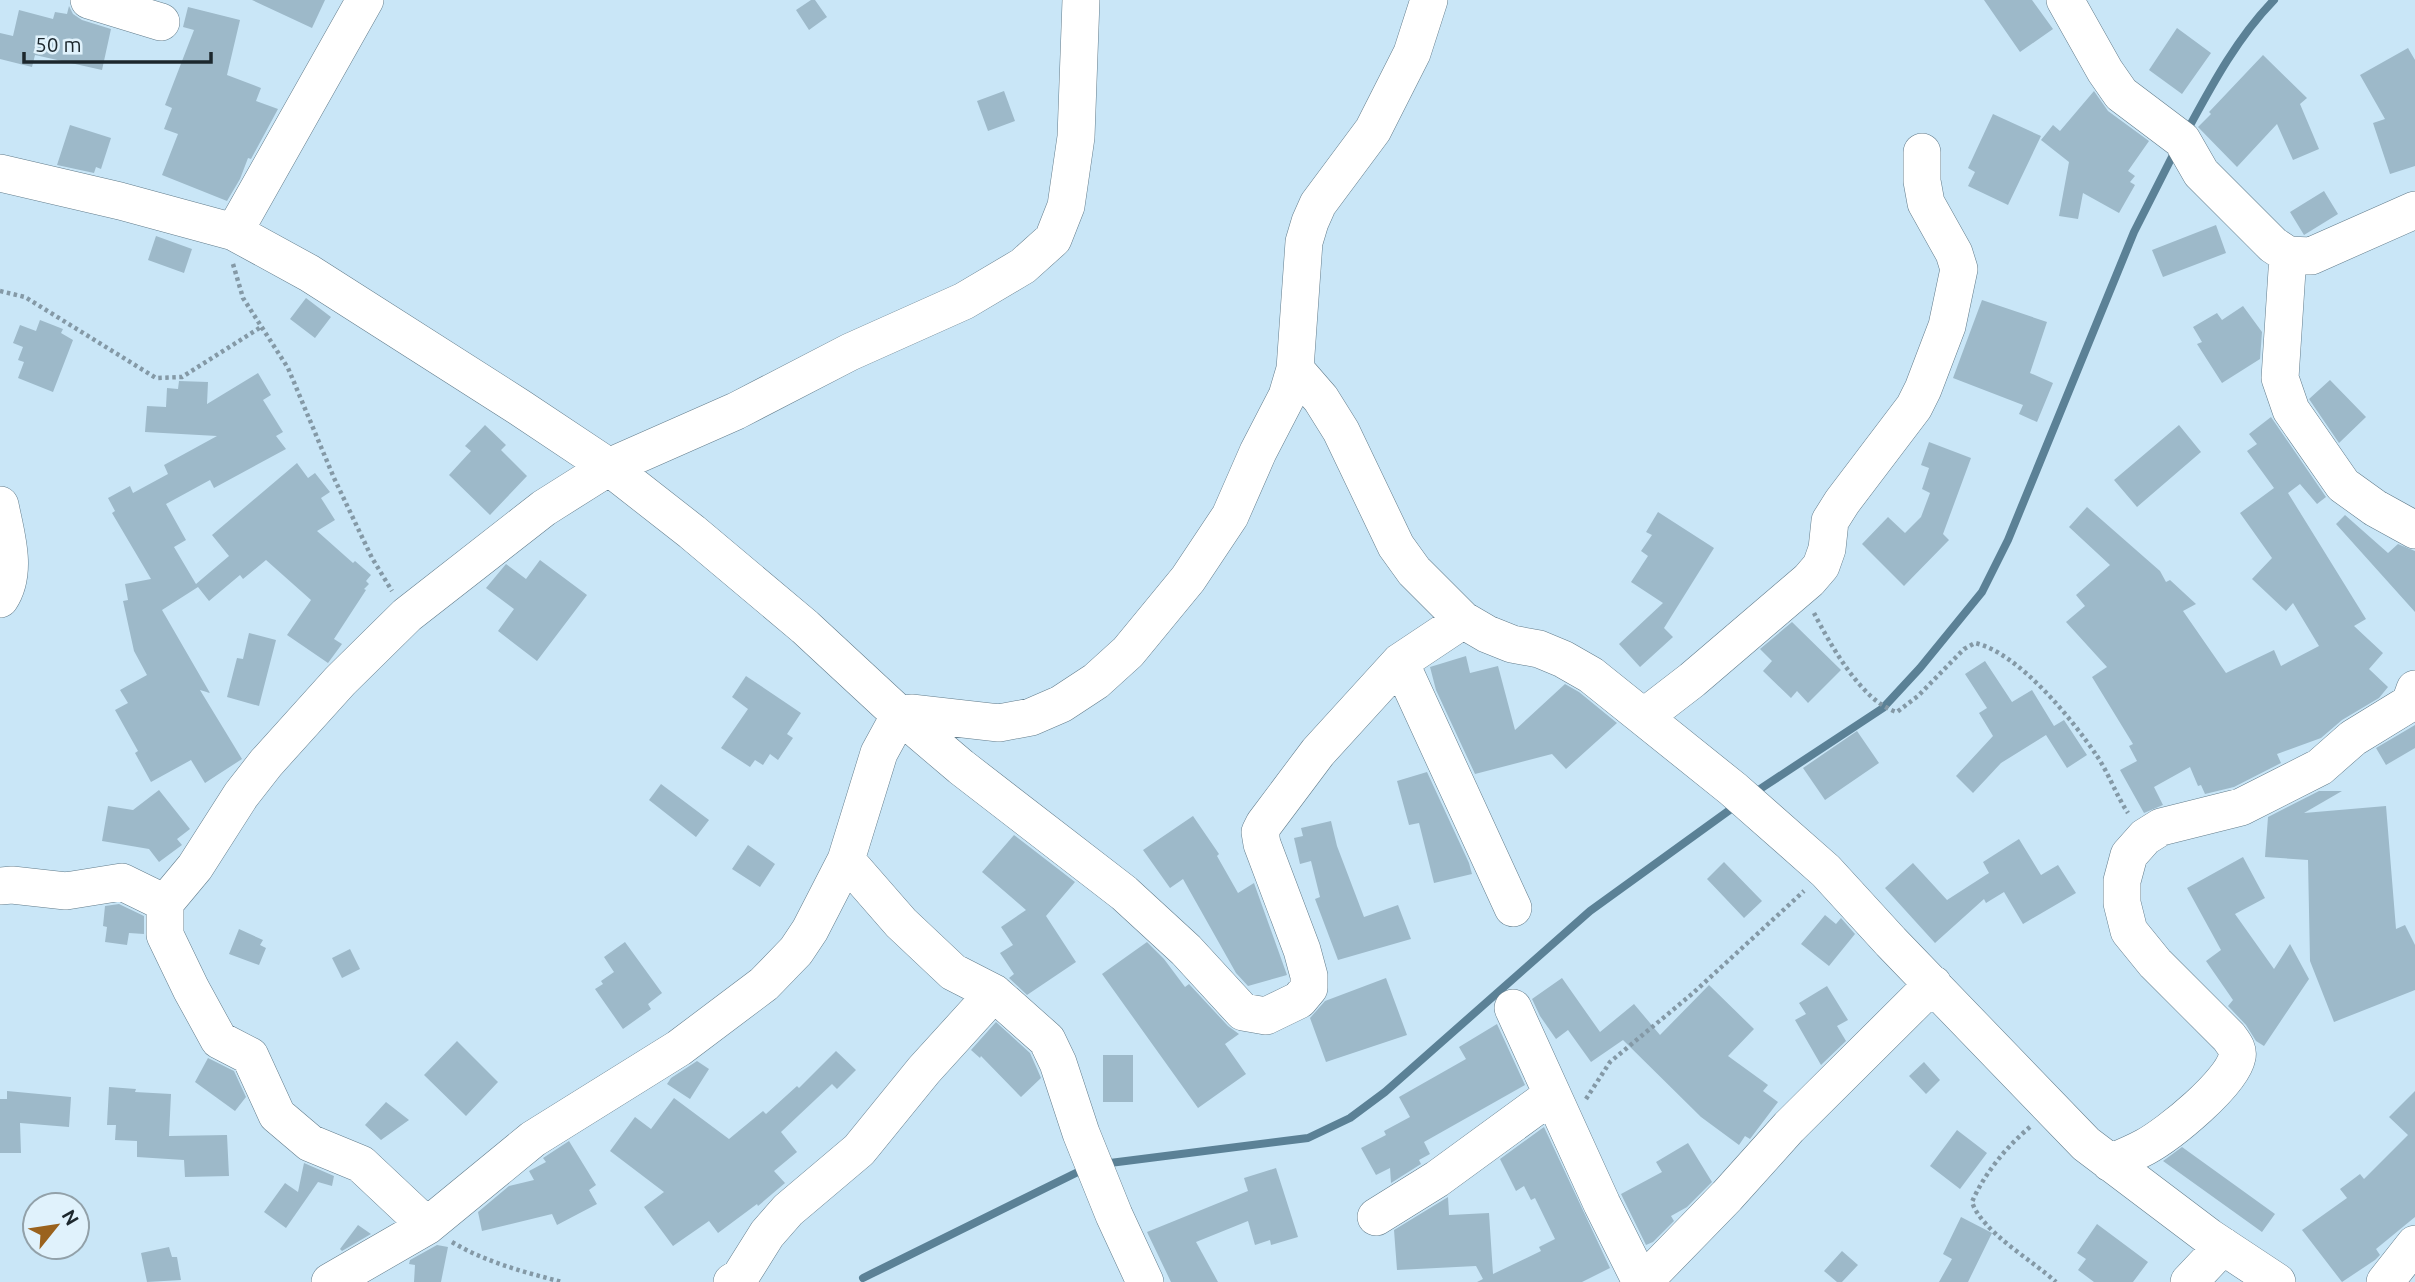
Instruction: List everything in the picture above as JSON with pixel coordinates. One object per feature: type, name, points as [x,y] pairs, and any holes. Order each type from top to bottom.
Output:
[{"type":"street","points":[[89,0],[161,22]]},
{"type":"street","points":[[234,232],[365,0]]},
{"type":"street","points":[[427,1226],[361,1164],[310,1143],[277,1115],[250,1056],[219,1040],[191,989],[165,935],[165,903],[195,867],[241,795],[332,689],[407,615],[544,508],[609,467],[736,411],[850,352],[964,301],[1023,266],[1053,239],[1066,206],[1076,137],[1080,0]]},
{"type":"street","points":[[330,1282],[427,1226],[533,1139],[679,1048],[764,984],[796,951],[810,930],[846,860],[879,752],[891,728],[901,716],[924,713],[999,723],[1031,717],[1061,704],[1096,681],[1128,652],[1188,579],[1230,516],[1258,452],[1287,396],[1295,369],[1304,242],[1310,222],[1333,182],[1373,130],[1412,53],[1429,0]]},
{"type":"street","points":[[2065,0],[2121,94],[2182,140],[2200,173],[2273,245],[2288,255],[2311,256],[2415,211]]},
{"type":"street","points":[[1644,717],[1692,680],[1821,566],[1827,549],[1830,521],[1914,407],[1928,379],[1947,326],[1959,269],[1954,253],[1926,203],[1922,181],[1922,152]]},
{"type":"street","points":[[0,173],[120,201],[234,232],[309,273],[609,467],[805,626],[901,716],[961,767],[1125,894],[1186,950],[1243,1012],[1266,1016],[1299,1000],[1309,989],[1309,976],[1302,950],[1262,844],[1260,832],[1270,814],[1318,752],[1400,662],[1463,620]]},
{"type":"street","points":[[2288,255],[2280,377],[2291,410],[2343,485],[2375,508],[2415,530]]},
{"type":"street","points":[[1295,369],[1321,399],[1341,431],[1396,546],[1414,571],[1463,620],[1487,634],[1563,659],[1591,675],[1733,789],[1826,871],[2086,1144],[2223,1246],[2277,1282]]},
{"type":"street","points":[[0,505],[10,557],[7,587],[0,599]]},
{"type":"street","points":[[1400,662],[1513,908]]},
{"type":"street","points":[[2110,1163],[2145,1148],[2169,1132],[2225,1080],[2238,1056],[2229,1037],[2155,963],[2129,931],[2122,903],[2122,881],[2129,856],[2145,837],[2161,827],[2241,807],[2292,782],[2319,767],[2353,738],[2413,702]]},
{"type":"street","points":[[846,860],[901,923],[953,972],[994,993],[1047,1040],[1058,1063],[1081,1133],[1145,1282]]},
{"type":"street","points":[[0,886],[65,891],[122,882],[165,903]]},
{"type":"street","points":[[1650,1282],[1654,1271],[1727,1196],[1789,1126],[1933,985]]},
{"type":"street","points":[[732,1282],[740,1277],[767,1234],[788,1210],[859,1150],[924,1070],[994,993]]},
{"type":"street","points":[[1513,1008],[1641,1282]]},
{"type":"street","points":[[1376,1217],[1437,1179],[1552,1095]]},
{"type":"street","points":[[2385,1282],[2415,1244]]},
{"type":"street","points":[[2189,1282],[2223,1246]]},
{"type":"path","points":[[234,232],[233,270],[243,298],[288,369],[334,478],[372,558],[407,615]]},
{"type":"path","points":[[0,291],[25,297],[156,378],[182,377],[261,327]]},
{"type":"path","points":[[1801,586],[1828,640],[1848,668],[1884,708],[1897,712],[1918,696],[1964,649],[1975,643],[1989,646],[2012,662],[2054,701],[2098,757],[2123,804],[2145,837]]},
{"type":"path","points":[[1569,1131],[1610,1062],[1692,994],[1826,871]]},
{"type":"path","points":[[2056,1282],[1989,1227],[1975,1211],[1972,1202],[1979,1186],[2029,1127],[2041,1121],[2061,1118]]},
{"type":"path","points":[[427,1226],[465,1250],[521,1271],[562,1282]]},
{"type":"building","points":[[252,0],[325,0],[312,28]]},
{"type":"building","points":[[815,0],[827,17],[809,30],[796,10]]},
{"type":"building","points":[[1984,0],[2032,0],[2053,29],[2020,52]]},
{"type":"building","points":[[69,6],[73,14],[82,20],[111,29],[102,70],[35,55],[32,67],[0,59],[0,33],[13,36],[19,10],[53,19],[55,12],[67,14]]},
{"type":"building","points":[[188,7],[240,20],[227,75],[261,88],[256,101],[278,109],[251,159],[248,158],[227,201],[162,175],[178,134],[164,129],[172,108],[165,105],[194,30],[183,27]]},
{"type":"building","points":[[2177,28],[2211,53],[2182,94],[2149,70]]},
{"type":"building","points":[[2408,48],[2415,60],[2415,166],[2390,174],[2373,123],[2385,119],[2360,75]]},
{"type":"building","points":[[2263,55],[2307,98],[2300,104],[2319,149],[2293,160],[2277,124],[2237,167],[2198,127]]},
{"type":"building","points":[[1004,91],[1015,121],[988,131],[977,101]]},
{"type":"building","points":[[2094,91],[2108,111],[2149,141],[2128,171],[2135,176],[2130,182],[2135,185],[2119,213],[2083,193],[2078,219],[2059,216],[2069,162],[2041,140],[2053,125],[2060,131]]},
{"type":"building","points":[[1993,114],[2041,136],[2008,205],[1968,186],[1975,172],[1968,168]]},
{"type":"building","points":[[70,125],[111,138],[101,169],[96,167],[94,173],[57,165]]},
{"type":"building","points":[[2324,191],[2338,214],[2304,235],[2290,212]]},
{"type":"building","points":[[2216,225],[2226,253],[2163,277],[2152,250]]},
{"type":"building","points":[[156,236],[192,249],[184,273],[148,260]]},
{"type":"building","points":[[306,298],[331,317],[315,338],[290,319]]},
{"type":"building","points":[[1982,300],[2047,322],[2030,373],[2053,383],[2037,422],[2019,414],[2023,405],[1953,378]]},
{"type":"building","points":[[2243,306],[2262,332],[2260,359],[2222,383],[2197,344],[2202,342],[2193,327],[2217,313],[2222,320]]},
{"type":"building","points":[[40,320],[63,329],[61,333],[73,340],[53,392],[18,378],[24,362],[18,360],[23,347],[13,343],[20,325],[36,331]]},
{"type":"building","points":[[258,373],[271,395],[263,400],[283,432],[276,436],[286,449],[214,488],[210,480],[166,504],[186,540],[174,547],[196,584],[229,556],[212,535],[297,463],[308,478],[315,473],[330,492],[321,498],[335,520],[317,531],[371,575],[366,581],[369,584],[334,639],[342,644],[328,663],[287,635],[311,600],[266,560],[243,579],[240,575],[209,601],[198,587],[162,610],[210,693],[200,690],[242,759],[205,783],[191,760],[151,782],[135,753],[138,751],[115,710],[128,703],[120,690],[147,675],[134,651],[123,601],[128,600],[125,584],[151,579],[112,513],[115,511],[108,498],[130,486],[133,493],[168,474],[164,465],[217,436],[145,432],[147,406],[166,407],[167,388],[178,389],[179,381],[208,382],[207,404]]},
{"type":"building","points":[[2330,380],[2366,417],[2339,443],[2309,399]]},
{"type":"building","points":[[2271,417],[2326,497],[2317,504],[2300,484],[2288,493],[2366,619],[2354,626],[2383,653],[2369,669],[2388,687],[2379,698],[2342,720],[2321,738],[2277,754],[2281,763],[2234,787],[2205,794],[2201,785],[2198,786],[2190,767],[2154,787],[2163,805],[2144,813],[2120,770],[2137,761],[2129,746],[2133,744],[2092,677],[2107,667],[2066,622],[2085,606],[2076,595],[2110,565],[2069,527],[2087,507],[2160,571],[2166,582],[2170,580],[2196,604],[2183,611],[2226,673],[2274,650],[2281,666],[2319,646],[2293,603],[2286,611],[2252,579],[2272,558],[2240,513],[2274,488],[2247,451],[2257,444],[2249,434]]},
{"type":"building","points":[[485,425],[506,445],[501,450],[527,476],[490,515],[449,475],[471,451],[465,446]]},
{"type":"building","points":[[2179,425],[2201,452],[2137,507],[2114,480]]},
{"type":"building","points":[[1929,442],[1971,458],[1943,534],[1949,540],[1904,586],[1862,544],[1888,517],[1905,533],[1921,517],[1930,493],[1922,489],[1929,468],[1921,465]]},
{"type":"building","points":[[1658,512],[1714,548],[1664,628],[1673,637],[1640,667],[1619,644],[1663,603],[1631,582],[1648,556],[1641,551],[1652,535],[1646,532]]},
{"type":"building","points":[[2345,515],[2388,553],[2398,544],[2415,551],[2415,612],[2336,524]]},
{"type":"building","points":[[540,560],[587,595],[537,661],[498,631],[514,609],[486,588],[506,564],[526,579]]},
{"type":"building","points":[[1792,622],[1841,670],[1808,703],[1797,691],[1791,698],[1763,671],[1772,661],[1760,649]]},
{"type":"building","points":[[249,633],[276,640],[259,706],[227,697],[237,658],[243,659]]},
{"type":"building","points":[[1466,656],[1470,673],[1498,666],[1515,730],[1565,684],[1617,723],[1566,769],[1552,754],[1475,774],[1436,690],[1430,667]]},
{"type":"building","points":[[1985,661],[2012,702],[2032,690],[2054,726],[2064,720],[2087,755],[2067,768],[2046,735],[2001,763],[1973,793],[1956,776],[1993,736],[1979,713],[1987,708],[1965,674]]},
{"type":"building","points":[[746,676],[801,713],[787,734],[793,738],[778,760],[770,754],[763,765],[755,760],[750,767],[721,748],[748,709],[732,697]]},
{"type":"building","points":[[2415,725],[2415,748],[2386,765],[2376,748]]},
{"type":"building","points":[[1857,731],[1879,763],[1825,800],[1803,768]]},
{"type":"building","points":[[1427,772],[1472,874],[1434,883],[1419,823],[1409,825],[1397,781]]},
{"type":"building","points":[[661,784],[709,820],[696,837],[649,800]]},
{"type":"building","points":[[159,790],[190,829],[177,839],[182,845],[159,862],[149,849],[102,841],[108,806],[133,810]]},
{"type":"building","points":[[2319,791],[2342,791],[2304,813],[2386,806],[2396,929],[2405,925],[2415,945],[2415,990],[2334,1022],[2310,961],[2308,860],[2265,857],[2268,817]]},
{"type":"building","points":[[1193,816],[1219,854],[1217,856],[1238,893],[1254,883],[1287,975],[1248,986],[1236,973],[1183,879],[1170,888],[1143,850]]},
{"type":"building","points":[[1331,821],[1337,846],[1364,917],[1398,905],[1411,939],[1338,960],[1315,899],[1320,897],[1311,861],[1300,864],[1294,838],[1303,836],[1301,828]]},
{"type":"building","points":[[1014,835],[1075,882],[1046,916],[1076,962],[1027,995],[1009,978],[1014,974],[1000,953],[1013,945],[1001,927],[1026,910],[982,872]]},
{"type":"building","points":[[2019,839],[2041,875],[2058,865],[2076,893],[2023,924],[2004,892],[1986,903],[1984,899],[1935,943],[1885,888],[1913,863],[1947,900],[1989,873],[1983,862]]},
{"type":"building","points":[[748,845],[775,864],[760,887],[732,869]]},
{"type":"building","points":[[2243,857],[2265,898],[2235,914],[2274,969],[2290,944],[2309,979],[2264,1046],[2256,1041],[2246,1025],[2228,1006],[2233,1000],[2206,961],[2221,950],[2187,888]]},
{"type":"building","points":[[1724,862],[1762,901],[1744,918],[1707,879]]},
{"type":"building","points":[[119,904],[144,916],[144,934],[129,933],[127,945],[105,942],[105,906]]},
{"type":"building","points":[[1825,915],[1836,924],[1841,918],[1855,934],[1829,966],[1801,944]]},
{"type":"building","points":[[239,929],[263,940],[260,945],[266,948],[259,965],[229,954]]},
{"type":"building","points":[[625,942],[662,993],[648,1004],[651,1009],[623,1029],[595,989],[614,972],[604,957]]},
{"type":"building","points":[[1147,942],[1185,987],[1189,984],[1228,1026],[1239,1034],[1225,1044],[1246,1074],[1198,1108],[1102,974]]},
{"type":"building","points":[[350,949],[360,969],[342,978],[332,958]]},
{"type":"building","points":[[1386,978],[1407,1035],[1326,1062],[1310,1018],[1325,1001]]},
{"type":"building","points":[[1562,978],[1600,1032],[1634,1004],[1660,1035],[1709,985],[1754,1029],[1728,1056],[1768,1085],[1763,1091],[1778,1102],[1750,1139],[1745,1136],[1739,1145],[1701,1117],[1623,1040],[1591,1062],[1568,1030],[1556,1039],[1532,999]]},
{"type":"building","points":[[1827,986],[1848,1020],[1837,1026],[1846,1041],[1821,1065],[1795,1020],[1806,1014],[1799,1003]]},
{"type":"building","points":[[996,1022],[1030,1053],[1041,1078],[1021,1097],[981,1056],[980,1058],[971,1050]]},
{"type":"building","points":[[1497,1024],[1525,1085],[1424,1142],[1430,1154],[1419,1160],[1421,1164],[1391,1183],[1390,1168],[1376,1175],[1361,1148],[1386,1135],[1384,1131],[1410,1117],[1399,1097],[1466,1059],[1459,1047]]},
{"type":"building","points":[[457,1041],[498,1082],[466,1116],[424,1075]]},
{"type":"building","points":[[836,1051],[856,1070],[837,1089],[832,1084],[781,1132],[797,1152],[774,1171],[785,1183],[758,1206],[757,1204],[718,1233],[709,1221],[673,1246],[644,1207],[664,1192],[610,1151],[635,1117],[651,1129],[674,1098],[729,1139],[763,1111],[766,1114],[797,1086],[799,1088]]},
{"type":"building","points":[[1103,1055],[1133,1055],[1133,1102],[1103,1102]]},
{"type":"building","points":[[208,1058],[234,1071],[246,1097],[235,1111],[195,1082]]},
{"type":"building","points":[[697,1061],[709,1069],[690,1099],[667,1084],[671,1078]]},
{"type":"building","points":[[1924,1062],[1940,1080],[1926,1094],[1909,1076]]},
{"type":"building","points":[[109,1087],[171,1094],[169,1136],[227,1135],[229,1176],[185,1177],[184,1160],[137,1157],[137,1141],[115,1140],[116,1125],[107,1125]]},
{"type":"building","points":[[7,1091],[71,1097],[69,1127],[20,1123],[21,1153],[0,1153],[0,1099],[7,1099]]},
{"type":"building","points":[[2415,1091],[2415,1217],[2376,1249],[2380,1255],[2375,1260],[2342,1282],[2302,1230],[2347,1198],[2340,1189],[2360,1174],[2364,1179],[2408,1135],[2389,1117]]},
{"type":"building","points":[[386,1102],[409,1120],[381,1140],[365,1125]]},
{"type":"building","points":[[1544,1127],[1610,1268],[1582,1282],[1477,1282],[1483,1279],[1476,1266],[1397,1270],[1394,1230],[1448,1197],[1449,1215],[1489,1213],[1493,1274],[1541,1251],[1539,1247],[1555,1239],[1535,1198],[1531,1200],[1524,1186],[1516,1191],[1500,1159]]},
{"type":"building","points":[[1957,1130],[1987,1153],[1960,1189],[1930,1166]]},
{"type":"building","points":[[569,1141],[596,1185],[589,1190],[597,1204],[557,1225],[552,1214],[482,1231],[478,1212],[509,1186],[534,1180],[529,1171],[546,1162],[543,1158]]},
{"type":"building","points":[[1688,1143],[1712,1182],[1687,1207],[1671,1216],[1674,1221],[1653,1242],[1646,1245],[1621,1194],[1662,1172],[1656,1162]]},
{"type":"building","points":[[2182,1147],[2275,1214],[2262,1232],[2163,1161]]},
{"type":"building","points":[[304,1163],[334,1176],[332,1186],[318,1182],[286,1228],[264,1212],[285,1183],[298,1192]]},
{"type":"building","points":[[1276,1168],[1298,1237],[1271,1245],[1270,1240],[1255,1245],[1248,1221],[1196,1242],[1218,1282],[1171,1282],[1147,1232],[1248,1191],[1244,1178]]},
{"type":"building","points":[[1961,1217],[1992,1233],[1968,1282],[1939,1282],[1952,1259],[1943,1254]]},
{"type":"building","points":[[2097,1224],[2148,1262],[2133,1282],[2094,1282],[2078,1270],[2086,1259],[2077,1253]]},
{"type":"building","points":[[358,1225],[371,1234],[342,1251],[340,1249]]},
{"type":"building","points":[[437,1245],[448,1247],[441,1282],[414,1282],[415,1265],[409,1264],[410,1260]]},
{"type":"building","points":[[169,1247],[172,1257],[177,1257],[181,1280],[147,1282],[141,1253]]},
{"type":"building","points":[[1842,1251],[1858,1265],[1842,1282],[1837,1282],[1824,1271]]},
{"type":"waterway","points":[[2187,131],[2237,46],[2274,0]]},
{"type":"waterway","points":[[1754,793],[1883,708],[1920,668],[1982,592],[2008,540],[2134,232],[2175,151]]},
{"type":"waterway","points":[[1102,1164],[1308,1138],[1350,1118],[1385,1092],[1590,911],[1738,804]]},
{"type":"waterway","points":[[863,1278],[1086,1168]]}]
